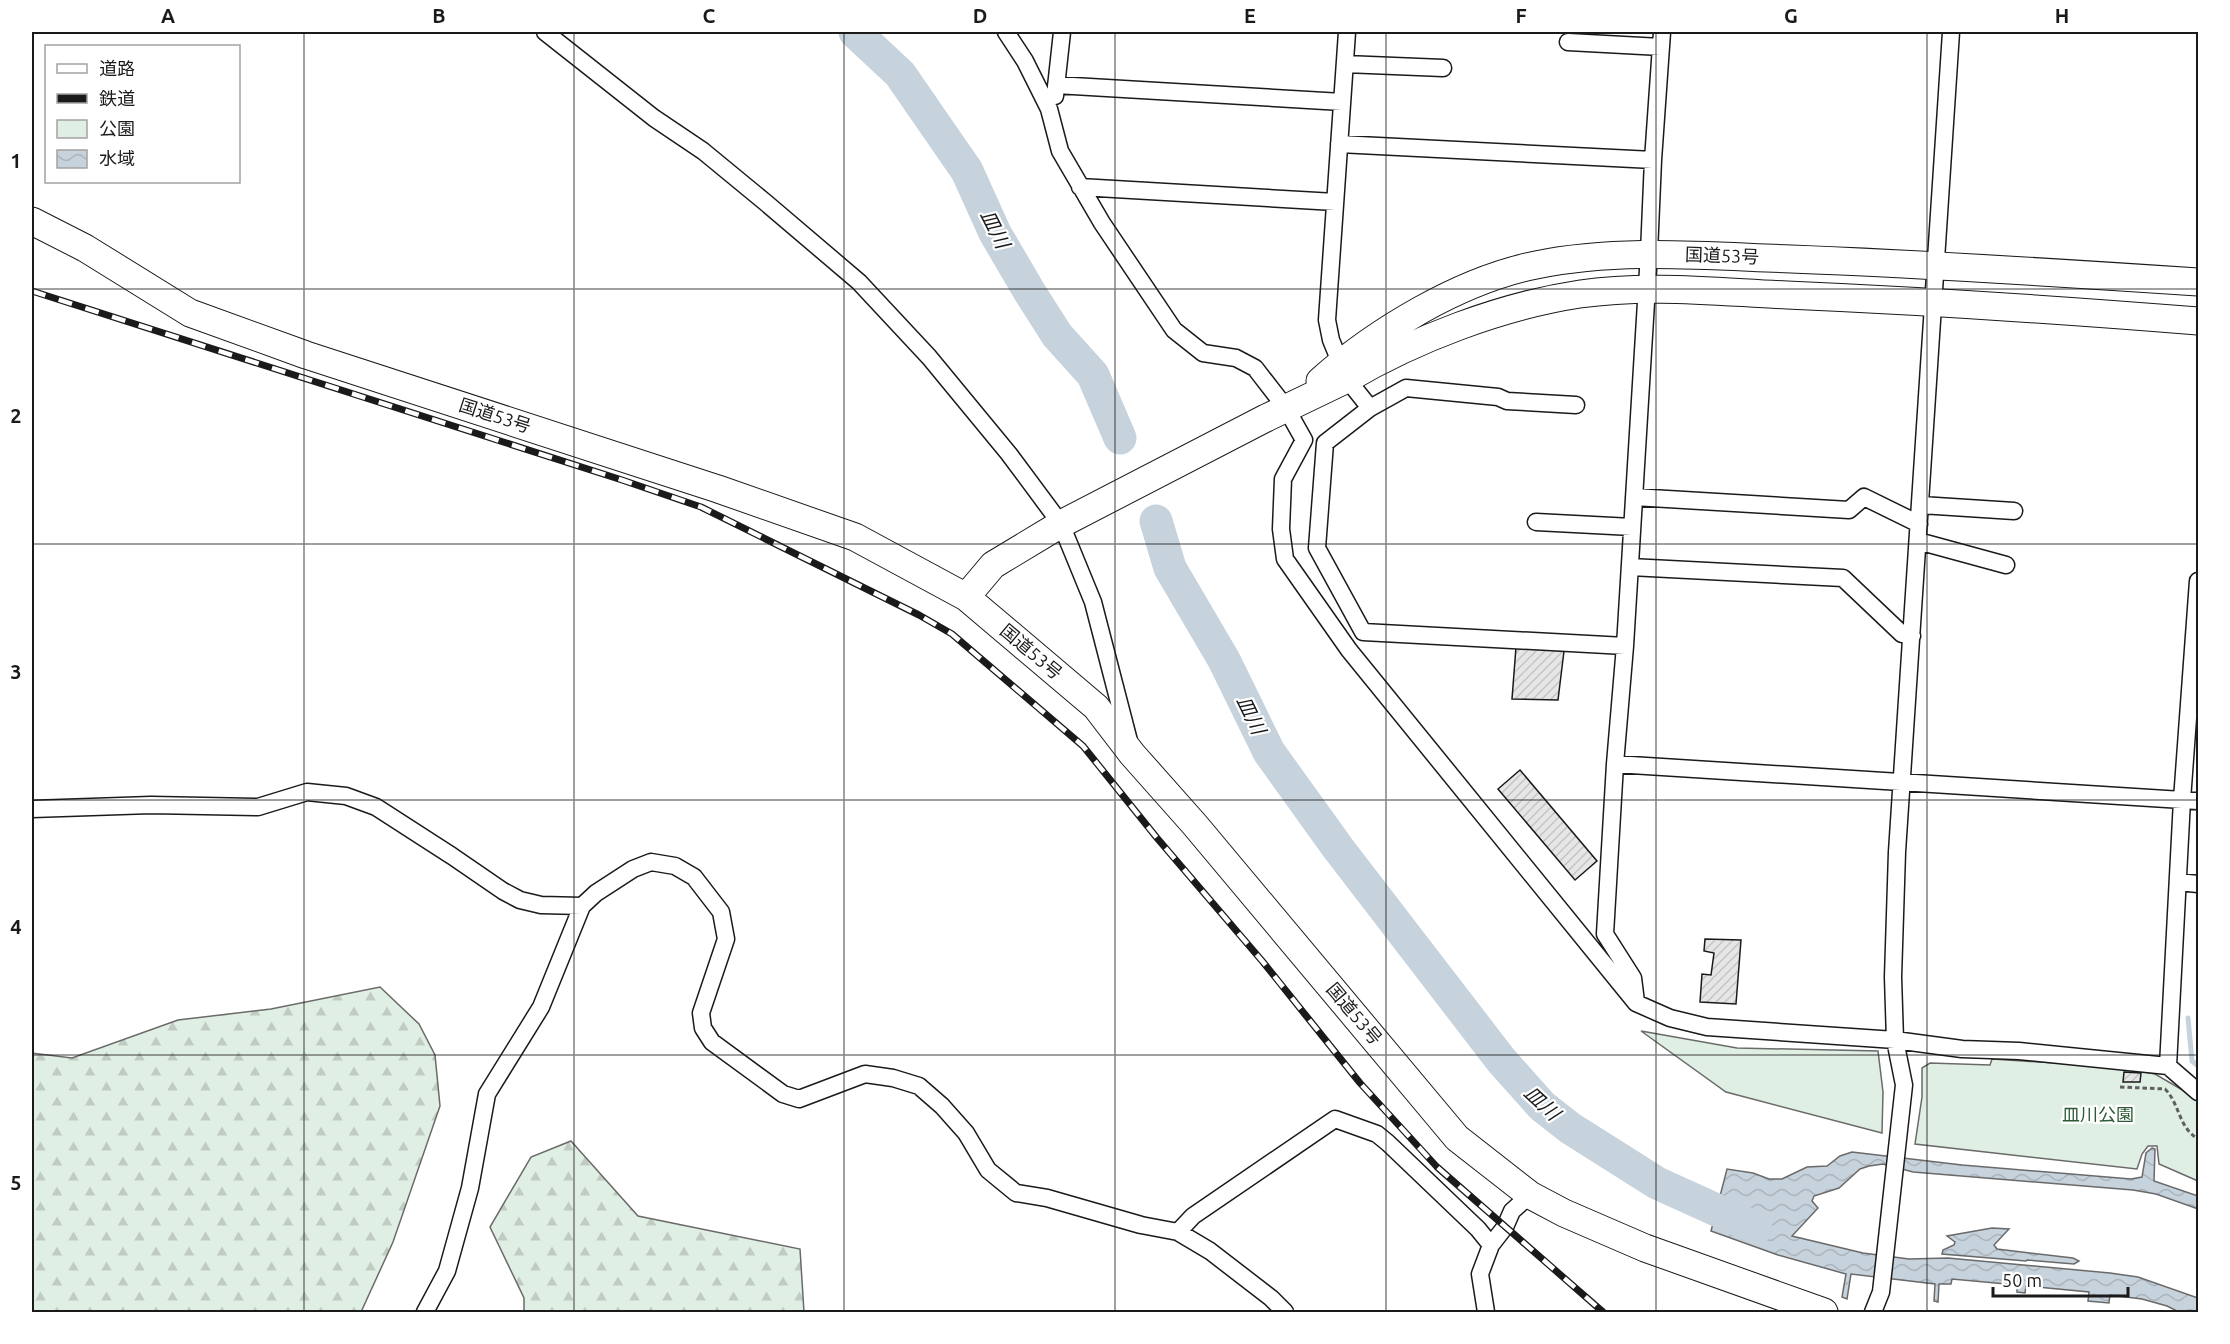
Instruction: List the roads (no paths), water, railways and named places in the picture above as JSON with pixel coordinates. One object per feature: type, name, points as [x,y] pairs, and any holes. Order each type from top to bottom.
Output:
[{"type":"highway","name":"国道53号","points":[[32,221],[85,248],[190,313],[306,355],[718,489],[855,537],[966,597],[1096,707],[1132,754],[1195,825],[1457,1138],[1530,1195],[1564,1213],[1645,1248],[1824,1312]]},
{"type":"highway","name":"国道53号","points":[[966,597],[993,566],[1070,519],[1276,413],[1344,370],[1428,306],[1497,275],[1535,265],[1571,259],[1649,253],[1937,264],[2199,282]]},
{"type":"highway","name":"国道53号","points":[[1344,370],[1393,355],[1503,311],[1579,294],[1646,289],[1935,301],[2199,321]]},
{"type":"street","points":[[545,32],[654,118],[703,152],[859,282],[929,357],[1009,454],[1070,519],[1132,754]]},
{"type":"street","points":[[1006,32],[1025,60],[1049,108],[1060,151],[1080,187],[1174,330],[1203,353],[1236,358],[1255,368],[1276,413],[1304,440],[1283,479],[1281,529],[1285,559],[1349,651],[1636,1003],[1670,1018],[1707,1027],[1895,1040],[1962,1049],[2019,1051],[2168,1066],[2199,1092]]},
{"type":"street","points":[[1049,108],[1054,101],[1062,32]]},
{"type":"street","points":[[1347,32],[1327,320],[1331,340],[1344,370],[1370,408]]},
{"type":"street","points":[[1873,1312],[1881,1292],[1904,1085],[1895,1040],[1893,977],[1897,852],[1951,32]]},
{"type":"street","points":[[1568,42],[1662,39],[1605,934],[1633,978],[1636,1003]]},
{"type":"street","points":[[1345,64],[1443,68]]},
{"type":"street","points":[[1056,85],[1342,102]]},
{"type":"street","points":[[1339,144],[1653,160]]},
{"type":"street","points":[[1080,187],[1335,202]]},
{"type":"street","points":[[1364,632],[1317,548],[1325,443],[1370,408],[1406,388],[1498,397],[1507,401],[1576,405]]},
{"type":"street","points":[[1634,497],[1850,510],[1864,498],[1919,532],[2006,565]]},
{"type":"street","points":[[1921,505],[2014,511]]},
{"type":"street","points":[[1536,522],[1632,527]]},
{"type":"street","points":[[1630,567],[1843,578],[1902,634],[1912,636]]},
{"type":"street","points":[[2168,1066],[2178,882],[2190,800],[2199,581]]},
{"type":"street","points":[[1349,651],[1364,632]]},
{"type":"street","points":[[1364,632],[1625,646]]},
{"type":"street","points":[[1615,764],[2013,791],[2190,800]]},
{"type":"street","points":[[32,809],[151,805],[258,807],[307,792],[346,796],[376,807],[520,900],[541,905],[582,906]]},
{"type":"street","points":[[425,1312],[447,1271],[470,1188],[487,1094],[541,1007],[582,906],[596,893],[633,869],[651,862],[675,866],[694,877],[722,912],[726,939],[701,1013],[703,1028],[711,1042],[783,1094],[799,1099],[865,1074],[893,1078],[919,1086],[942,1106],[966,1133],[988,1170],[1016,1193],[1047,1198],[1141,1225],[1178,1232],[1210,1251],[1271,1298],[1285,1312]]},
{"type":"street","points":[[2178,882],[2199,884]]},
{"type":"street","points":[[1584,938],[1605,934]]},
{"type":"street","points":[[1178,1232],[1193,1216],[1335,1119],[1377,1134],[1470,1222],[1491,1245]]},
{"type":"street","points":[[1486,1312],[1480,1274],[1491,1245],[1505,1227],[1512,1211],[1530,1195]]},
{"type":"water","points":[[2152,1148],[2155,1149],[2154,1181],[2198,1196],[2198,1209],[2156,1194],[2133,1190],[1913,1172],[1883,1164],[1860,1169],[1839,1188],[1814,1196],[1812,1201],[1818,1208],[1792,1236],[1863,1253],[1909,1259],[1948,1258],[2138,1277],[2198,1298],[2198,1312],[2179,1312],[2142,1299],[2110,1295],[2109,1303],[2088,1301],[2089,1292],[2026,1286],[2025,1293],[2017,1292],[2017,1285],[1952,1279],[1951,1284],[1939,1284],[1938,1302],[1934,1301],[1935,1284],[1851,1274],[1847,1299],[1842,1297],[1846,1274],[1778,1255],[1711,1231],[1727,1169],[1753,1173],[1769,1179],[1782,1179],[1807,1167],[1827,1166],[1840,1156],[1852,1152],[1962,1165],[2131,1179],[2142,1177],[2146,1153]]},
{"type":"water","points":[[1992,1228],[2009,1229],[1994,1245],[1997,1249],[2073,1258],[2079,1261],[2074,1264],[1942,1254],[1943,1250],[1954,1245],[1955,1242],[1947,1236]]},
{"type":"waterway","name":"皿川","points":[[855,32],[900,74],[967,171],[995,233],[1029,291],[1057,335],[1093,375],[1120,438]]},
{"type":"waterway","name":"皿川","points":[[1156,521],[1170,568],[1224,660],[1269,752],[1338,848],[1501,1060],[1542,1106],[1570,1128],[1657,1183],[1756,1228]]},
{"type":"waterway","points":[[2188,1018],[2192,1061],[2198,1066]]},
{"type":"railway","points":[[32,291],[701,507],[919,615],[952,634],[1083,746],[1157,838],[1263,962],[1360,1083],[1437,1167],[1603,1312]]},
{"type":"park label","name":"皿川公園","points":[[2098,1115]]}]
